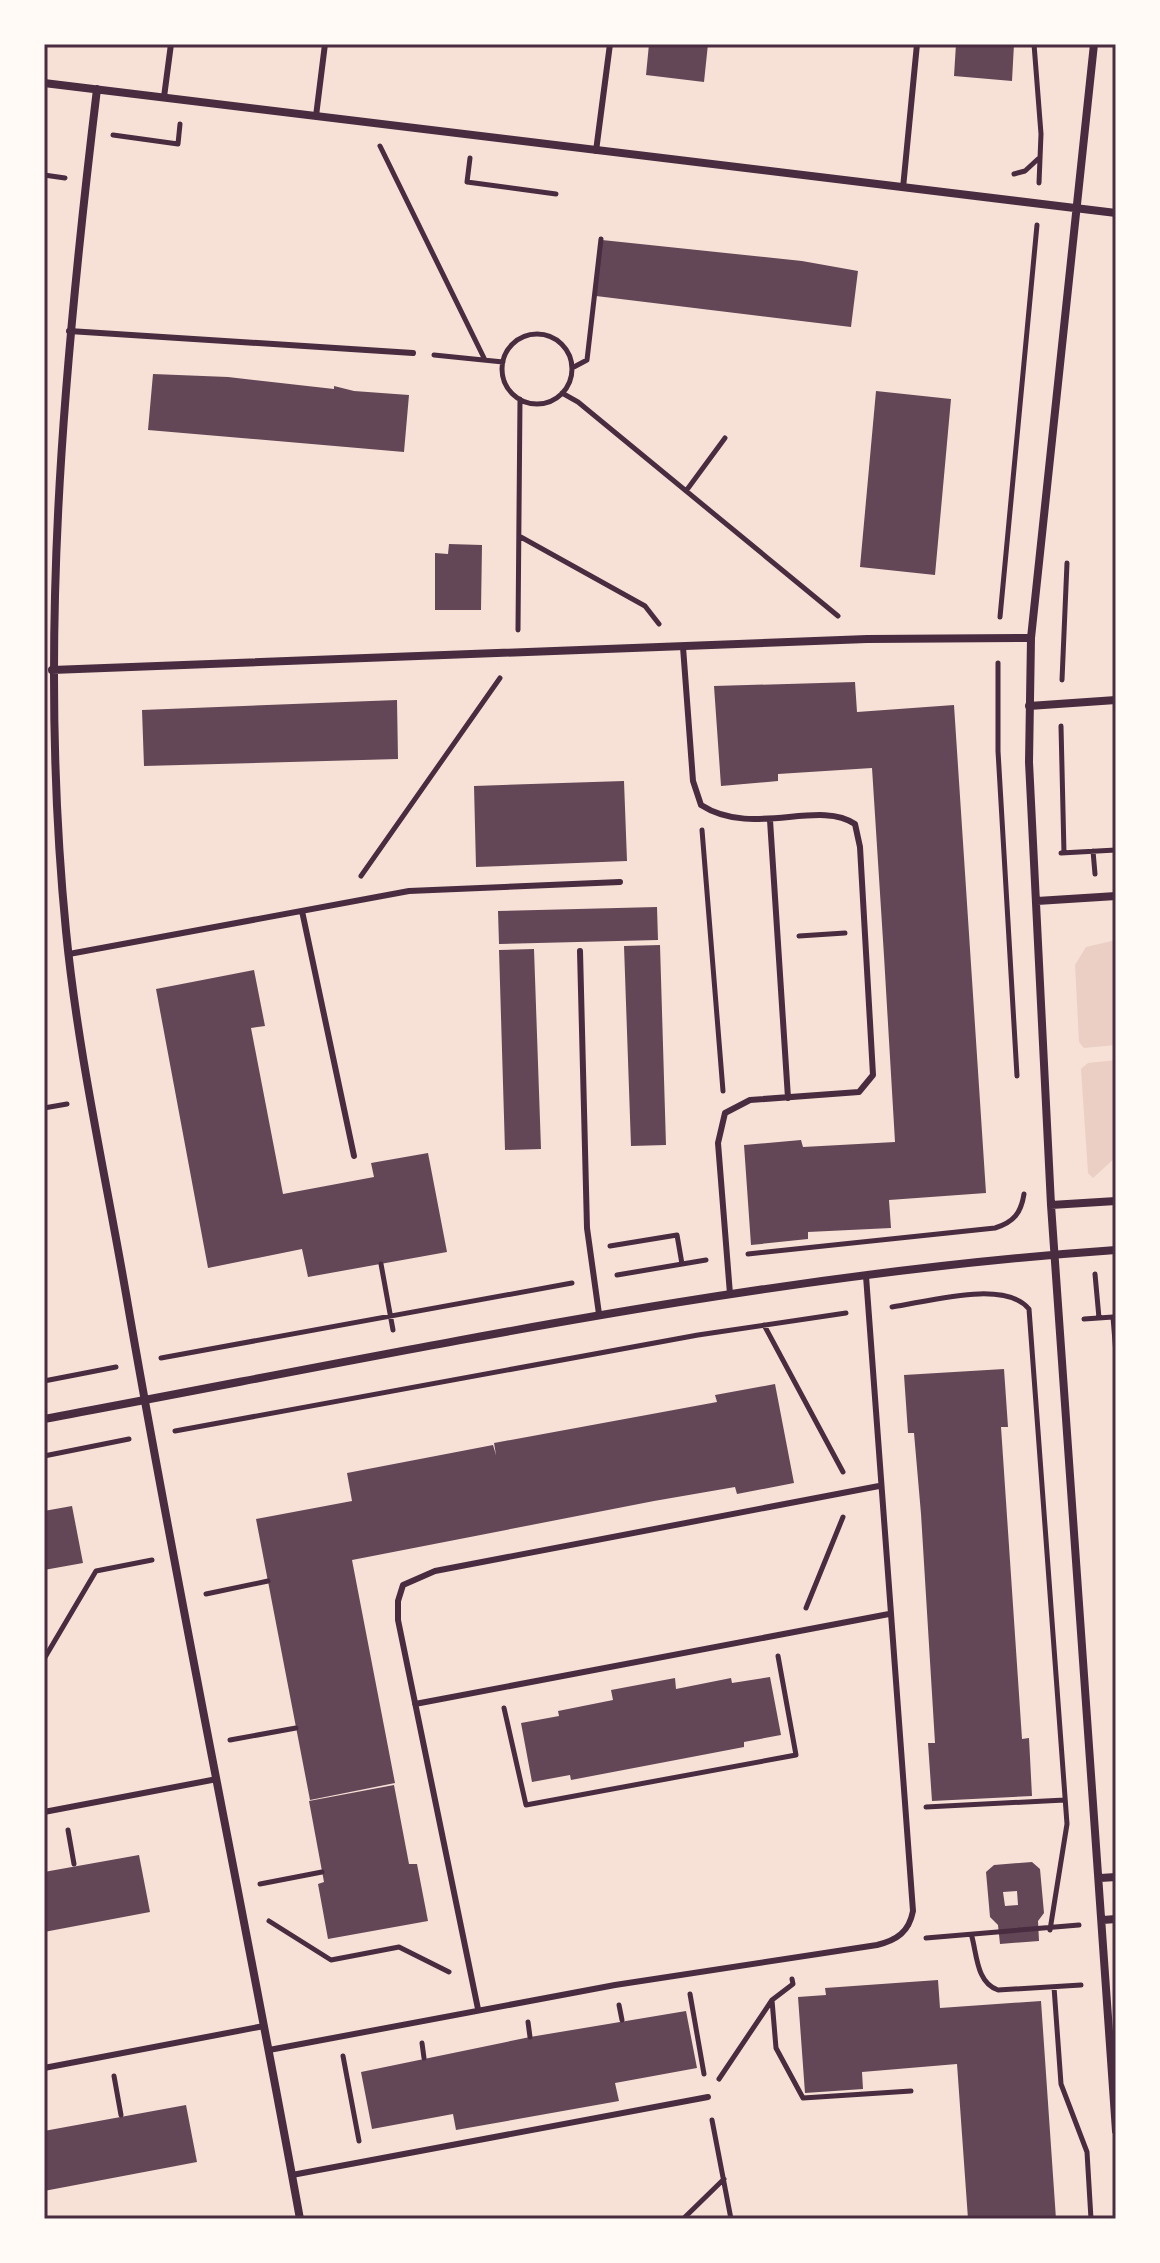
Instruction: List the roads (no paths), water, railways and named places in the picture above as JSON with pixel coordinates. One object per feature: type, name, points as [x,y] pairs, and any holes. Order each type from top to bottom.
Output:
[{"type":"street","points":[[1094,44],[1079,210],[1031,638],[1029,706],[1051,1205],[1116,2131]]},
{"type":"street","points":[[44,83],[1116,213]]},
{"type":"street","points":[[97,89],[69,331],[57,483],[52,670],[69,954],[77,1023],[144,1400],[219,1778],[300,2219]]},
{"type":"street","points":[[52,670],[867,639],[1031,638]]},
{"type":"street","points":[[1029,706],[1116,700]]},
{"type":"street","points":[[1037,901],[1116,896]]},
{"type":"street","points":[[1051,1205],[1116,1201]]},
{"type":"street","points":[[44,1419],[599,1314],[866,1276],[1116,1250]]},
{"type":"street","points":[[1100,1878],[1116,1877]]},
{"type":"street","points":[[1103,1920],[1116,1919]]},
{"type":"lane","points":[[164,97],[171,44]]},
{"type":"lane","points":[[316,116],[325,44]]},
{"type":"lane","points":[[596,151],[610,44]]},
{"type":"lane","points":[[903,188],[917,44]]},
{"type":"lane","points":[[69,331],[413,353]]},
{"type":"lane","points":[[680,647],[693,781],[701,805],[734,819],[833,816],[855,824],[860,847],[873,1075],[859,1092],[750,1100],[725,1113],[718,1143],[730,1294]]},
{"type":"lane","points":[[770,820],[788,1098]]},
{"type":"lane","points":[[69,954],[409,891],[620,882]]},
{"type":"lane","points":[[302,911],[354,1156]]},
{"type":"lane","points":[[580,951],[590,1249],[599,1314]]},
{"type":"lane","points":[[269,2050],[478,2009],[781,1957],[877,1945],[902,1935],[911,1923],[913,1911],[879,1486],[866,1276]]},
{"type":"lane","points":[[478,2009],[415,1704],[398,1601],[403,1585],[417,1576],[879,1486]]},
{"type":"lane","points":[[415,1704],[889,1614]]},
{"type":"lane","points":[[44,1812],[219,1778]]},
{"type":"lane","points":[[44,2068],[265,2026]]},
{"type":"lane","points":[[292,2175],[708,2097]]}]
